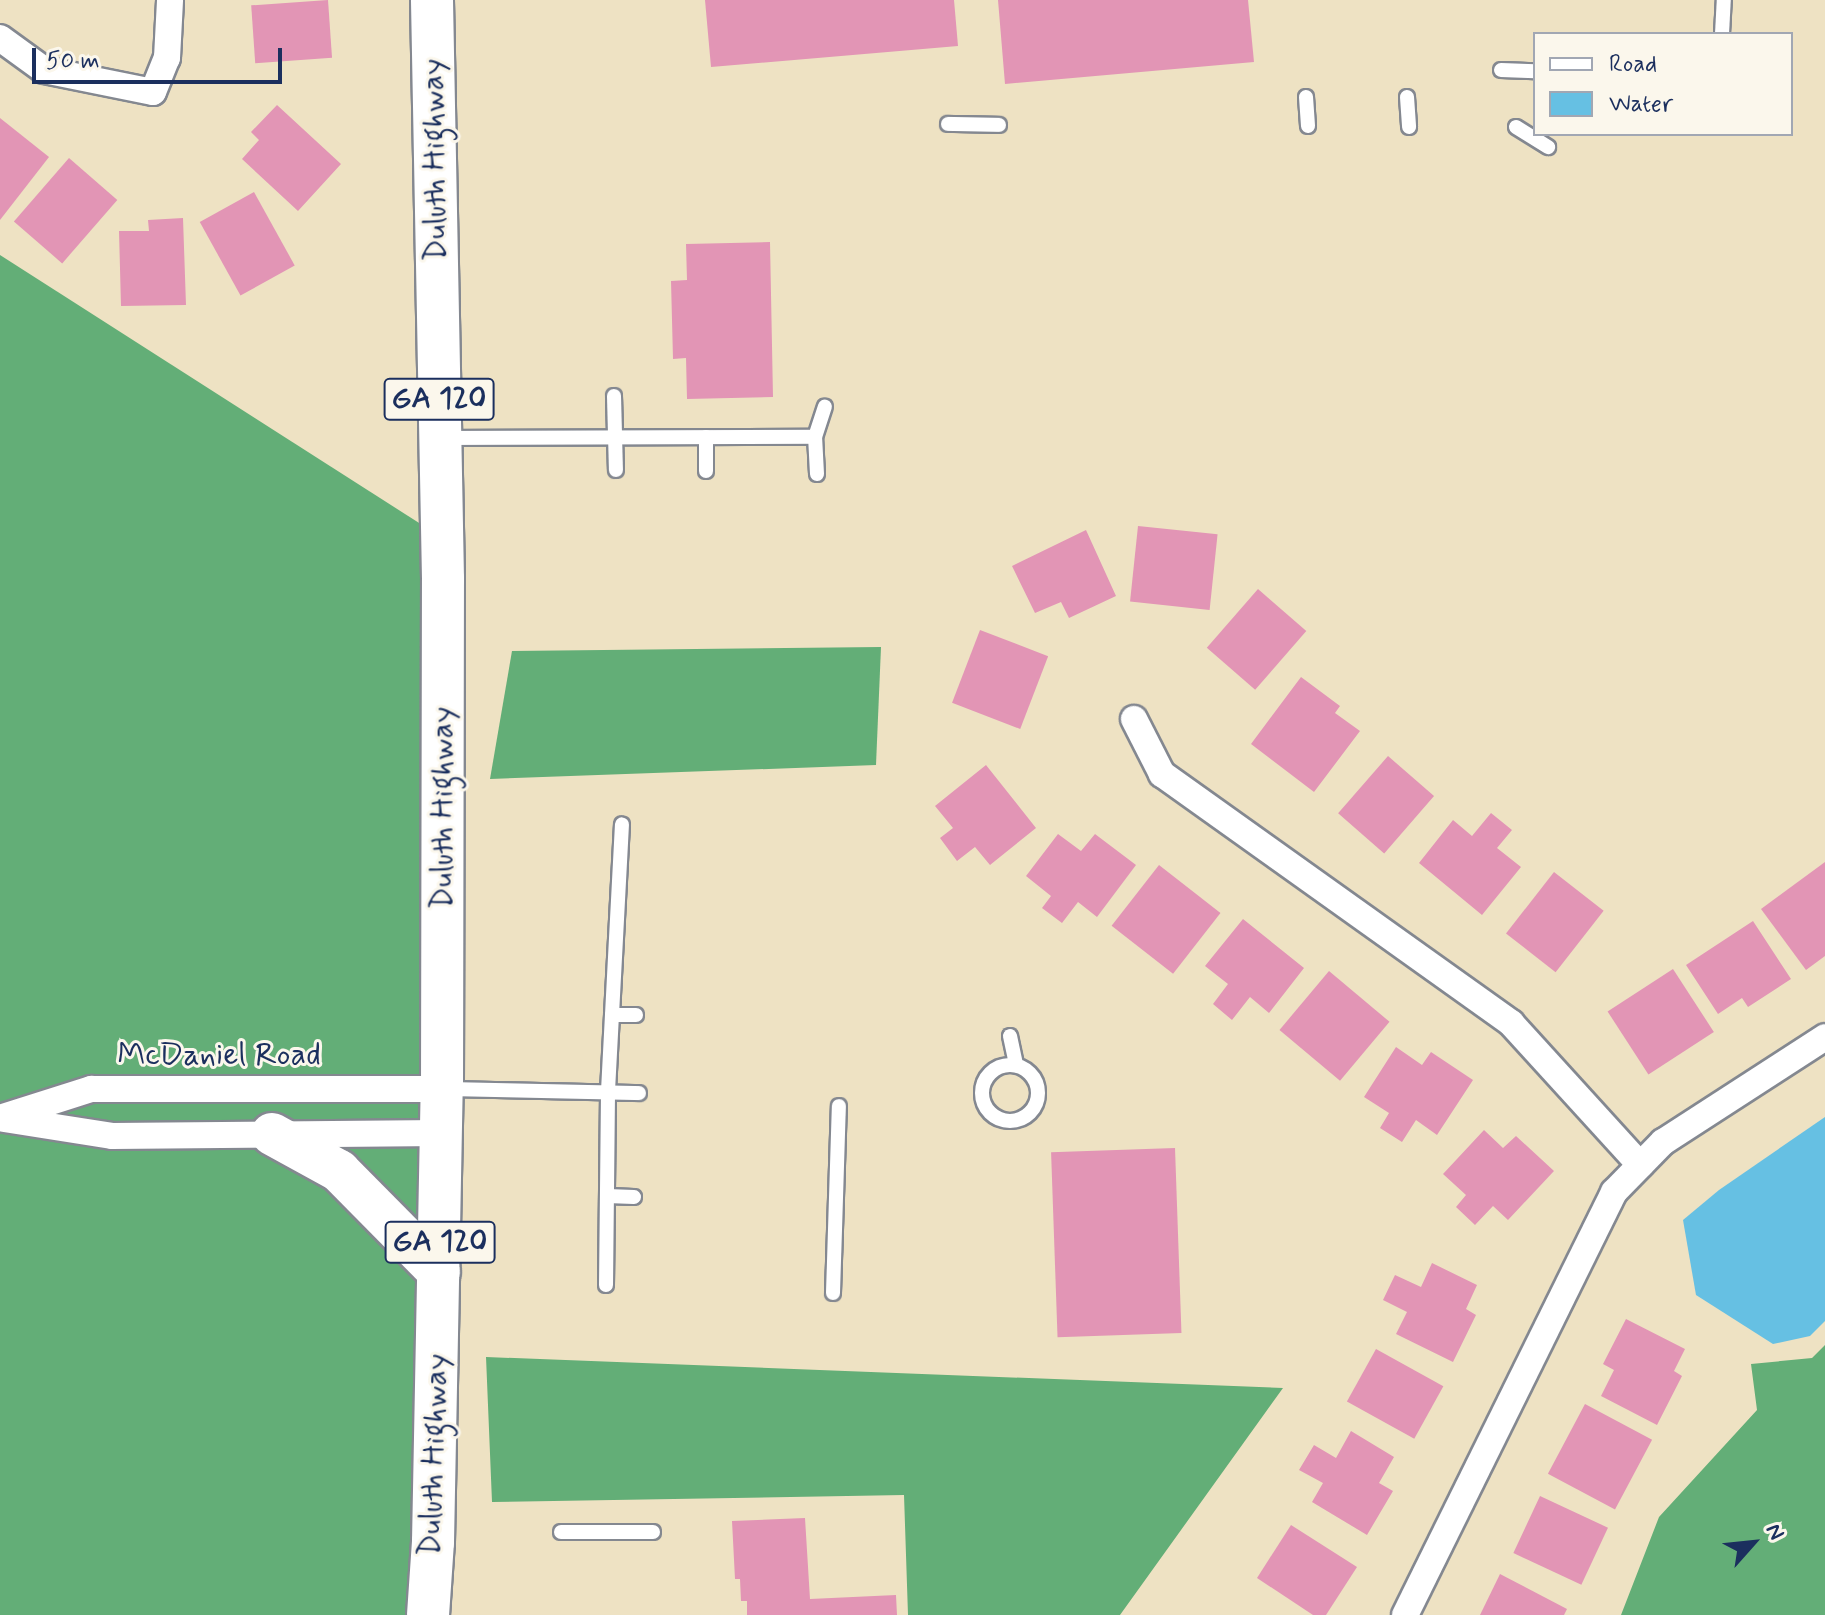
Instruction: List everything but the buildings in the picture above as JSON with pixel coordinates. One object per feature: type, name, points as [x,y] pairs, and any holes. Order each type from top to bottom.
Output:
[{"type":"main road","name":"Duluth Highway","points":[[428,1615],[433,1542],[442,1133],[440,438],[432,0]]},
{"type":"main road","points":[[272,1134],[339,1171],[439,1272]]},
{"type":"street","points":[[0,38],[44,70],[153,92],[167,58],[170,0]]},
{"type":"street","points":[[1134,719],[1162,774],[1511,1023],[1640,1165]]},
{"type":"street","points":[[1405,1615],[1614,1192],[1663,1142],[1825,1037]]},
{"type":"street","name":"McDaniel Road","points":[[0,1118],[91,1089],[442,1089]]},
{"type":"street","name":"McDaniel Road","points":[[0,1118],[112,1136],[442,1133]]},
{"type":"lane","points":[[1722,32],[1724,0]]},
{"type":"lane","points":[[1501,70],[1533,71]]},
{"type":"lane","points":[[1306,97],[1308,126]]},
{"type":"lane","points":[[1407,97],[1409,127]]},
{"type":"lane","points":[[948,124],[999,125]]},
{"type":"lane","points":[[1516,127],[1548,147]]},
{"type":"lane","points":[[614,396],[616,470]]},
{"type":"lane","points":[[817,474],[815,437],[825,407]]},
{"type":"lane","points":[[706,437],[706,471]]},
{"type":"lane","points":[[440,438],[815,437]]},
{"type":"lane","points":[[606,1285],[608,1091],[612,1015],[624,902],[622,824]]},
{"type":"lane","points":[[612,1015],[636,1015]]},
{"type":"lane","points":[[1010,1036],[1016,1065],[1034,1078],[1038,1089],[1033,1110],[1015,1122],[1003,1121],[980,1111],[986,1077],[994,1069],[1016,1065]]},
{"type":"lane","points":[[442,1089],[639,1093]]},
{"type":"lane","points":[[833,1293],[839,1106]]},
{"type":"lane","points":[[607,1196],[634,1197]]},
{"type":"lane","points":[[561,1532],[653,1532]]},
{"type":"green space","points":[[0,255],[441,537],[421,1615],[0,1615]]},
{"type":"green space","points":[[881,647],[876,765],[490,779],[512,651]]},
{"type":"green space","points":[[1825,1345],[1825,1615],[1621,1615],[1659,1517],[1757,1410],[1751,1364],[1812,1358]]},
{"type":"green space","points":[[486,1357],[1283,1388],[1120,1615],[908,1615],[904,1495],[492,1502]]},
{"type":"water","points":[[1825,1117],[1825,1321],[1810,1336],[1773,1344],[1696,1295],[1683,1220],[1719,1190]]}]
